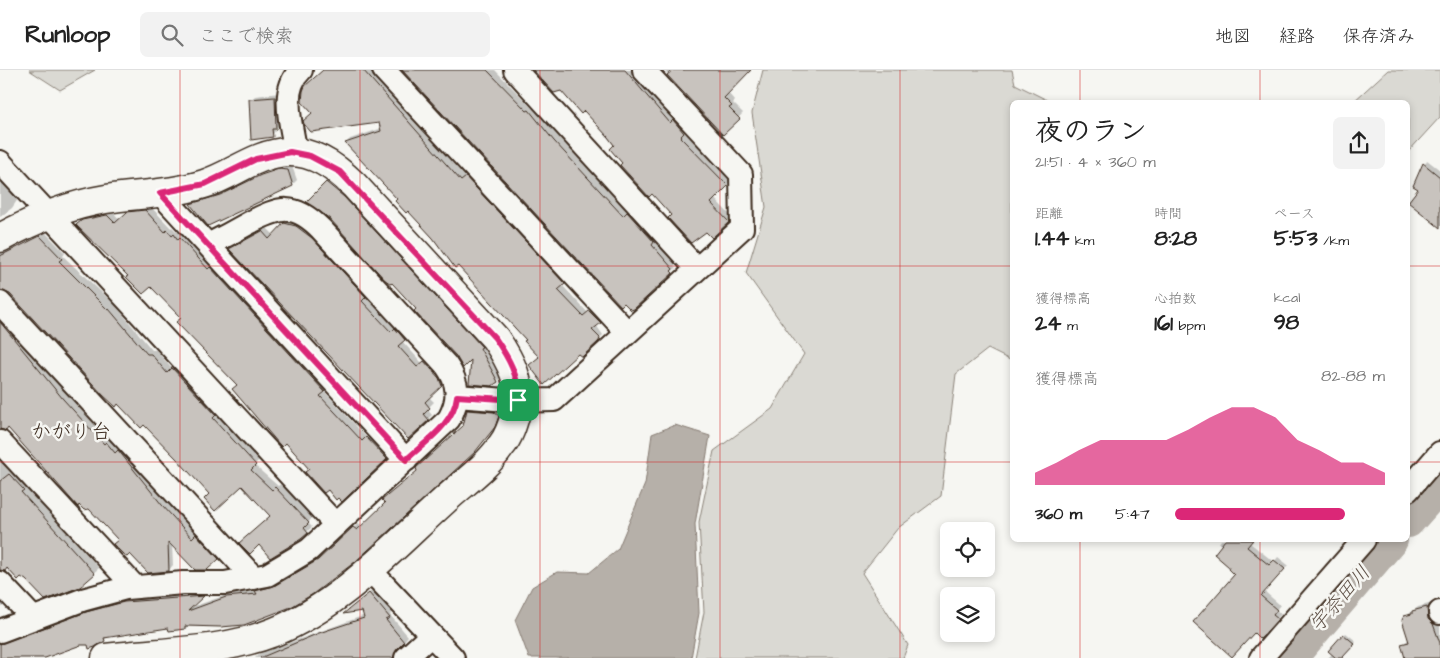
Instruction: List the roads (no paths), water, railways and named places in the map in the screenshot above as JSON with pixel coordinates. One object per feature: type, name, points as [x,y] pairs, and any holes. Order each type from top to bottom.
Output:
[{"type":"street","points":[[296,153],[289,99],[290,84],[300,70]]},
{"type":"street","points":[[384,70],[627,332]]},
{"type":"street","points":[[515,70],[696,268]]},
{"type":"street","points":[[457,396],[554,400],[696,268],[711,259],[742,228],[741,174],[644,70]]},
{"type":"street","points":[[0,238],[49,215],[91,202],[160,193],[205,184],[256,159],[274,154],[296,153],[318,159],[340,172],[495,338],[508,356],[515,375],[518,400],[511,428],[501,447],[369,570],[321,607],[273,632],[202,654],[106,658]]},
{"type":"street","points":[[0,162],[336,525]]},
{"type":"street","points":[[160,193],[406,460]]},
{"type":"street","points":[[0,631],[82,600],[135,587],[183,583],[225,583],[267,575],[302,555],[336,525],[449,419],[456,407],[457,396],[454,377],[446,365],[321,229],[302,214],[288,210],[274,210],[208,245]]},
{"type":"street","points":[[0,303],[254,578]]},
{"type":"street","points":[[0,442],[135,587]]},
{"type":"street","points":[[1410,488],[1440,453]]},
{"type":"street","points":[[1262,658],[1362,542]]},
{"type":"street","points":[[369,570],[453,658]]},
{"type":"street","points":[[0,583],[33,618]]},
{"type":"street","points":[[406,658],[430,636]]},
{"type":"waterway","name":"宇奈田川","points":[[1410,519],[1440,485]]},
{"type":"waterway","name":"宇奈田川","points":[[1290,658],[1389,542]]},
{"type":"district","name":"かがり台","points":[[71,432]]}]
